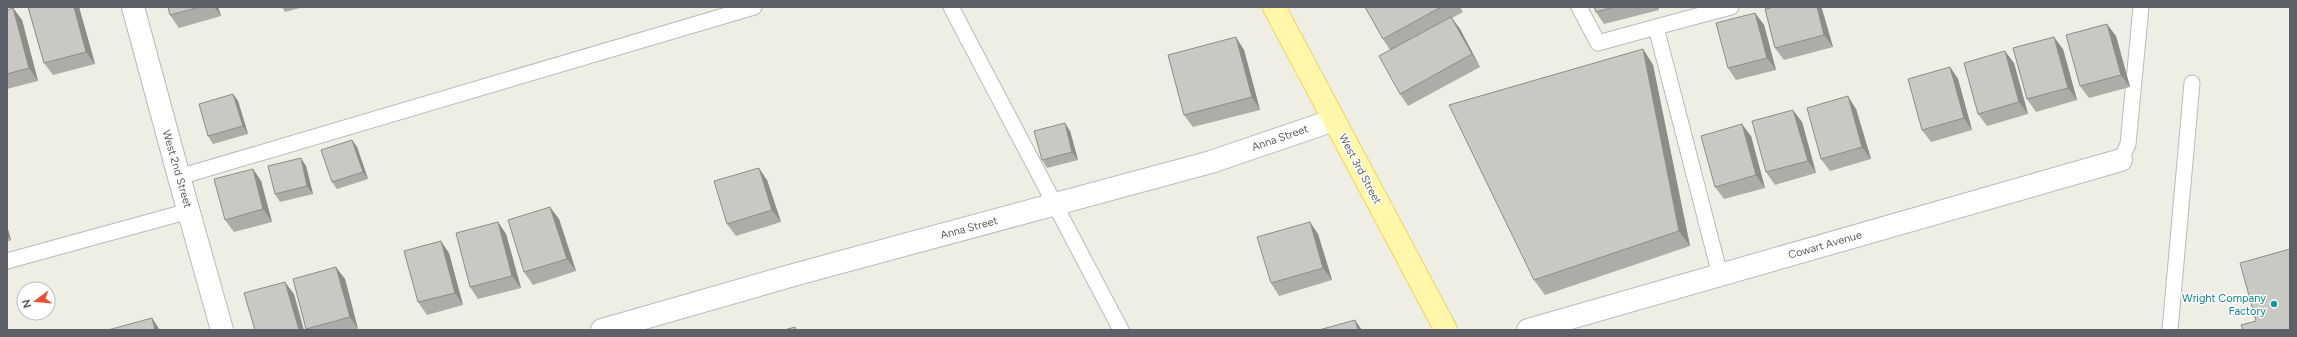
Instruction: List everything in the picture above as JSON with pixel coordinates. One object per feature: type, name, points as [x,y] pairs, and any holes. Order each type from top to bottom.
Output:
[{"type":"main road","name":"West 3rd Street","points":[[1274,7],[1446,330]]},
{"type":"street","name":"West 2nd Street","points":[[133,7],[222,330]]},
{"type":"street","name":"Anna Street","points":[[602,330],[797,274],[1211,162],[1334,120]]},
{"type":"street","name":"Cowart Avenue","points":[[1528,330],[2121,160]]},
{"type":"lane","points":[[179,178],[754,7]]},
{"type":"lane","points":[[951,7],[1121,330]]},
{"type":"lane","points":[[1579,7],[1598,44],[1731,7]]},
{"type":"lane","points":[[2121,160],[2128,144],[2141,7]]},
{"type":"lane","points":[[1656,27],[1720,275]]},
{"type":"lane","points":[[2170,330],[2192,83]]},
{"type":"lane","points":[[7,261],[189,211]]},
{"type":"building","points":[[28,7],[74,7],[86,52],[44,63]]},
{"type":"building","points":[[168,7],[200,7],[170,15]]},
{"type":"building","points":[[1365,7],[1441,7],[1383,39]]},
{"type":"building","points":[[1594,7],[1614,7],[1596,12]]},
{"type":"building","points":[[1774,7],[1817,7],[1824,35],[1775,48],[1765,9]]},
{"type":"building","points":[[13,8],[29,68],[7,74],[7,10]]},
{"type":"building","points":[[1755,13],[1767,58],[1728,68],[1716,23]]},
{"type":"building","points":[[1451,17],[1472,54],[1400,94],[1379,56]]},
{"type":"building","points":[[2107,24],[2121,75],[2080,86],[2066,35]]},
{"type":"building","points":[[1236,37],[1252,97],[1184,115],[1168,55]]},
{"type":"building","points":[[2054,37],[2068,88],[2027,99],[2013,48]]},
{"type":"building","points":[[1643,49],[1679,231],[1534,280],[1449,105]]},
{"type":"building","points":[[2005,51],[2019,102],[1978,114],[1964,63]]},
{"type":"building","points":[[1950,67],[1964,118],[1922,130],[1908,79]]},
{"type":"building","points":[[233,94],[243,126],[208,136],[199,104]]},
{"type":"building","points":[[1848,96],[1862,147],[1821,159],[1807,108]]},
{"type":"building","points":[[1793,110],[1808,161],[1766,172],[1752,121]]},
{"type":"building","points":[[1065,123],[1072,152],[1042,160],[1034,131]]},
{"type":"building","points":[[1742,124],[1756,175],[1715,187],[1701,136]]},
{"type":"building","points":[[352,140],[363,172],[332,182],[321,150]]},
{"type":"building","points":[[301,158],[307,186],[275,194],[268,166]]},
{"type":"building","points":[[759,168],[772,210],[727,224],[714,181]]},
{"type":"building","points":[[253,169],[263,209],[225,220],[214,179]]},
{"type":"building","points":[[550,207],[567,259],[524,272],[508,220]]},
{"type":"building","points":[[498,222],[512,276],[470,287],[456,233]]},
{"type":"building","points":[[1310,222],[1323,268],[1271,283],[1257,237]]},
{"type":"building","points":[[441,241],[455,293],[418,302],[404,251]]},
{"type":"building","points":[[2290,249],[2290,330],[2243,330],[2241,325],[2256,321],[2240,263]]},
{"type":"building","points":[[336,267],[350,317],[306,329],[293,279]]},
{"type":"building","points":[[285,282],[299,330],[255,330],[244,293]]},
{"type":"building","points":[[152,318],[155,330],[108,330]]},
{"type":"building","points":[[1355,320],[1358,330],[1319,330]]},
{"type":"building","points":[[795,327],[796,330],[784,330]]},
{"type":"place","name":"Wright Company Factory","points":[[2274,304]]}]
